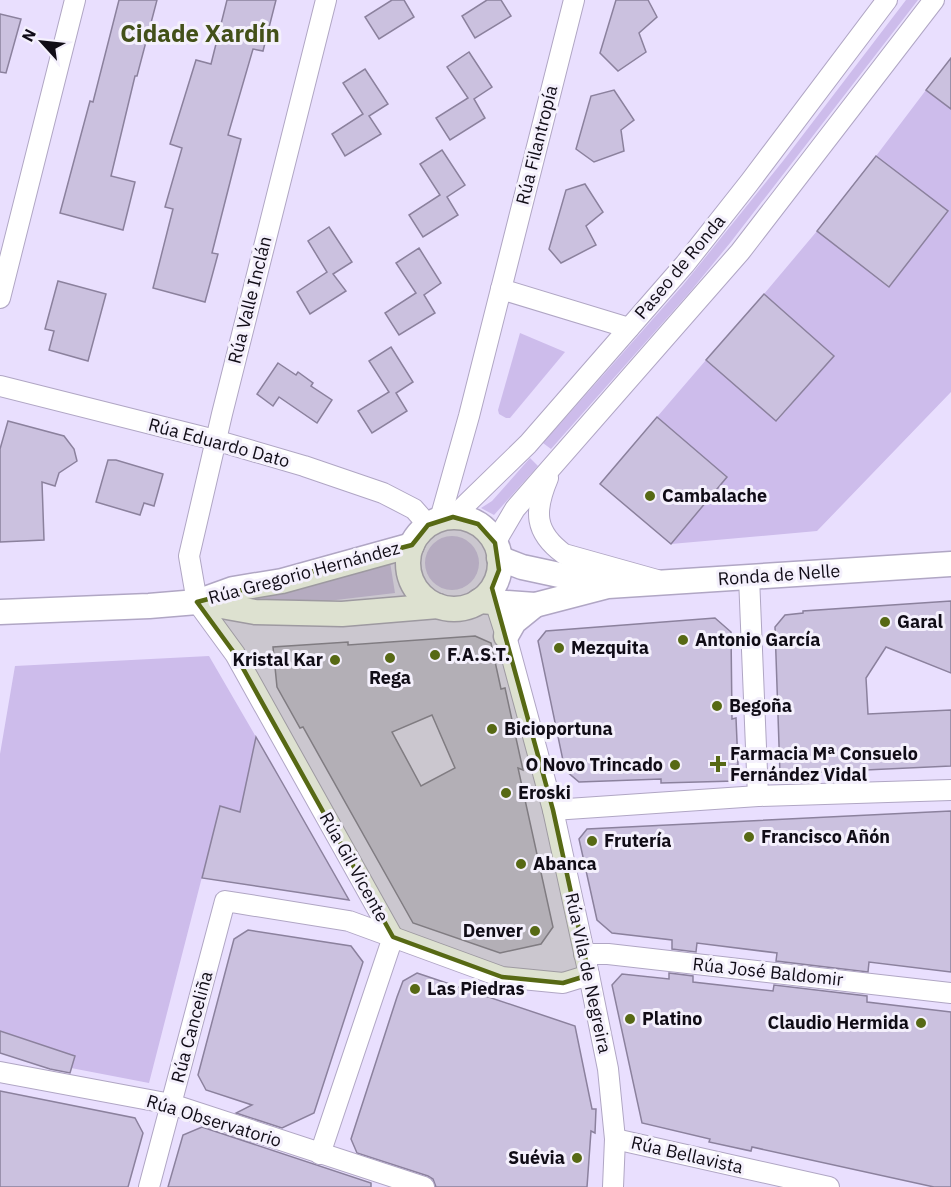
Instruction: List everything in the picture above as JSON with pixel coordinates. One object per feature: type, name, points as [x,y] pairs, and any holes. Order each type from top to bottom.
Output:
[{"type":"street","points":[[0,298],[75,0]]},
{"type":"street","name":"Rúa Valle Inclán","points":[[197,602],[189,556],[215,440],[326,0]]},
{"type":"street","name":"Rúa Filantropía","points":[[440,520],[574,0]]},
{"type":"street","name":"Paseo de Ronda","points":[[440,520],[528,444],[685,264],[887,0]]},
{"type":"street","name":"Paseo de Ronda","points":[[497,551],[515,509],[740,252],[934,0]]},
{"type":"street","points":[[501,290],[629,328]]},
{"type":"street","name":"Rúa Eduardo Dato","points":[[0,386],[215,440],[304,466],[382,494],[440,520]]},
{"type":"street","name":"Paseo de Ronda","points":[[554,466],[543,490],[539,510],[543,534],[551,544],[564,554],[665,582]]},
{"type":"street","points":[[466,519],[478,524],[488,532],[497,551],[499,570],[489,597],[466,608],[452,609],[438,606],[424,598],[415,588],[409,574],[408,560],[418,534],[440,520],[466,519]]},
{"type":"street","name":"Rúa Gregorio Hernández","points":[[197,602],[233,589],[282,581],[412,545]]},
{"type":"street","name":"Ronda de Nelle","points":[[497,551],[522,567],[608,586]]},
{"type":"street","name":"Ronda de Nelle","points":[[489,597],[535,605],[608,586],[951,564]]},
{"type":"street","points":[[749,577],[758,796]]},
{"type":"street","name":"Rúa Vila de Negreira","points":[[489,597],[506,636],[553,810],[589,975],[608,1069],[615,1139],[613,1187]]},
{"type":"street","name":"Rúa Gregorio Hernández","points":[[0,612],[197,602],[255,612],[331,614],[438,606]]},
{"type":"street","name":"Rúa Gil Vicente","points":[[197,602],[235,654],[393,937],[320,1154]]},
{"type":"street","points":[[506,636],[514,622],[535,605]]},
{"type":"street","points":[[553,810],[758,796],[951,790]]},
{"type":"street","name":"Rúa Canceliña","points":[[149,1187],[225,901],[350,921],[393,937]]},
{"type":"street","points":[[393,937],[502,977],[563,983],[589,975]]},
{"type":"street","name":"Rúa José Baldomir","points":[[584,954],[609,954],[951,993]]},
{"type":"street","name":"Rúa Observatorio","points":[[0,1072],[171,1104],[424,1187]]},
{"type":"street","name":"Rúa Bellavista","points":[[615,1139],[829,1187]]},
{"type":"highlighted area","points":[[453,517],[478,524],[495,543],[499,570],[492,588],[553,810],[589,975],[563,983],[502,977],[393,937],[235,654],[197,602],[412,545],[428,525]]},
{"type":"shaded area","points":[[906,0],[918,0],[690,292],[551,449],[543,443],[683,285],[783,161]]},
{"type":"shaded area","points":[[926,90],[951,109],[951,392],[817,531],[671,544],[727,477],[657,417],[706,360],[777,421],[834,356],[764,294],[817,231],[889,287],[948,211],[876,156]]},
{"type":"shaded area","points":[[520,333],[565,352],[510,418],[506,418],[499,414],[498,410]]},
{"type":"shaded area","points":[[530,458],[538,466],[494,515],[481,508],[492,501]]},
{"type":"shaded area","points":[[452,536],[462,538],[471,544],[477,553],[479,563],[477,573],[471,582],[462,588],[452,590],[442,588],[433,582],[427,573],[425,563],[427,553],[433,544],[442,538]]},
{"type":"shaded area","points":[[390,562],[395,593],[319,602],[239,603],[222,598]]},
{"type":"shaded area","points":[[209,656],[256,737],[241,812],[220,807],[149,1083],[71,1068],[75,1056],[0,1031],[0,754],[15,666]]},
{"type":"building","points":[[119,0],[157,0],[137,76],[135,76],[111,176],[135,182],[123,230],[60,213],[90,101],[93,102]]},
{"type":"building","points":[[227,0],[276,0],[263,51],[253,49],[228,135],[241,139],[212,253],[218,254],[205,302],[153,288],[173,209],[165,207],[182,148],[170,144],[196,60],[211,64]]},
{"type":"building","points":[[392,0],[404,0],[414,17],[379,39],[365,17]]},
{"type":"building","points":[[487,0],[501,0],[511,16],[475,38],[462,16]]},
{"type":"building","points":[[616,0],[648,0],[657,17],[639,33],[646,52],[618,71],[600,53]]},
{"type":"building","points":[[0,14],[21,19],[6,73],[0,72]]},
{"type":"building","points":[[469,52],[492,87],[474,99],[485,118],[450,140],[436,118],[468,98],[447,67]]},
{"type":"building","points":[[951,58],[951,109],[926,90]]},
{"type":"building","points":[[365,69],[388,104],[369,116],[381,134],[345,156],[332,134],[363,114],[343,83]]},
{"type":"building","points":[[614,90],[634,120],[621,130],[624,151],[594,162],[576,149],[591,96]]},
{"type":"building","points":[[442,150],[465,185],[447,197],[458,215],[423,237],[409,215],[440,195],[420,164]]},
{"type":"building","points":[[876,156],[948,211],[889,287],[817,231]]},
{"type":"building","points":[[585,184],[603,212],[586,226],[596,245],[561,263],[549,249],[566,190]]},
{"type":"building","points":[[329,227],[352,262],[333,274],[346,291],[310,314],[297,292],[327,272],[308,241]]},
{"type":"building","points":[[419,248],[441,283],[424,295],[435,313],[399,335],[385,313],[416,293],[396,263]]},
{"type":"building","points":[[58,281],[106,294],[88,361],[49,350],[54,331],[45,329]]},
{"type":"building","points":[[764,294],[834,356],[776,421],[706,360]]},
{"type":"building","points":[[391,347],[413,382],[396,393],[407,411],[372,433],[358,411],[389,392],[369,361]]},
{"type":"building","points":[[278,363],[296,375],[298,372],[313,383],[311,386],[332,400],[317,423],[279,397],[273,406],[257,394]]},
{"type":"building","points":[[657,417],[727,477],[671,544],[600,484]]},
{"type":"building","points":[[8,421],[64,436],[74,449],[77,461],[59,473],[55,486],[42,482],[44,540],[0,542],[0,449]]},
{"type":"building","points":[[108,460],[116,460],[163,474],[154,506],[144,503],[140,515],[96,502]]},
{"type":"building","points":[[951,601],[951,673],[886,647],[866,678],[868,714],[951,710],[951,766],[780,774],[775,627],[785,615],[803,613],[803,611]]},
{"type":"building","points":[[715,618],[731,632],[732,719],[736,718],[738,765],[734,766],[735,781],[661,783],[661,779],[579,782],[565,770],[538,641],[546,631]]},
{"type":"building","points":[[475,636],[491,643],[501,689],[505,688],[523,770],[518,768],[553,927],[541,944],[500,953],[413,923],[303,727],[300,728],[277,687],[273,647],[348,642],[348,645]],"holes":[[[432,715],[455,768],[421,786],[392,732]]]},
{"type":"building","points":[[256,737],[349,900],[202,878],[220,806],[240,812]]},
{"type":"building","points":[[951,811],[951,972],[869,962],[868,972],[776,961],[777,953],[697,943],[696,952],[672,949],[672,940],[612,933],[597,920],[579,839],[587,829]]},
{"type":"building","points":[[248,930],[351,946],[363,962],[314,1113],[282,1128],[236,1113],[252,1105],[206,1090],[198,1075],[234,939]]},
{"type":"building","points":[[417,973],[575,1026],[592,1109],[596,1109],[595,1133],[591,1131],[587,1187],[436,1187],[433,1179],[428,1176],[357,1153],[351,1139],[397,997],[403,981]]},
{"type":"building","points":[[669,973],[693,976],[693,982],[773,991],[774,985],[867,996],[867,1002],[951,1012],[951,1187],[934,1187],[752,1147],[751,1151],[642,1123],[612,985],[622,974],[669,979]]},
{"type":"building","points":[[0,1031],[75,1056],[70,1073],[0,1053]]},
{"type":"building","points":[[0,1091],[135,1118],[143,1133],[128,1187],[0,1187]]},
{"type":"building","points":[[202,1127],[371,1183],[371,1187],[168,1187],[183,1135]]},
{"type":"place","name":"Cambalache","points":[[650,496]]},
{"type":"place","name":"Garal","points":[[885,622]]},
{"type":"place","name":"Antonio García","points":[[683,640]]},
{"type":"place","name":"Mezquita","points":[[559,648]]},
{"type":"place","name":"F.A.S.T.","points":[[435,655]]},
{"type":"place","name":"Rega","points":[[390,658]]},
{"type":"place","name":"Kristal Kar","points":[[335,660]]},
{"type":"place","name":"Begoña","points":[[717,706]]},
{"type":"place","name":"Bicioportuna","points":[[492,729]]},
{"type":"place","name":"Farmacia Mª Consuelo Fernández Vidal","points":[[718,764]]},
{"type":"place","name":"O Novo Trincado","points":[[675,765]]},
{"type":"place","name":"Eroski","points":[[506,793]]},
{"type":"place","name":"Francisco Añón","points":[[749,837]]},
{"type":"place","name":"Frutería","points":[[592,841]]},
{"type":"place","name":"Abanca","points":[[521,864]]},
{"type":"place","name":"Denver","points":[[535,931]]},
{"type":"place","name":"Las Piedras","points":[[415,989]]},
{"type":"place","name":"Platino","points":[[630,1019]]},
{"type":"place","name":"Claudio Hermida","points":[[921,1023]]},
{"type":"place","name":"Suévia","points":[[577,1158]]},
{"type":"district","name":"Cidade Xardín","points":[[200,34]]}]
